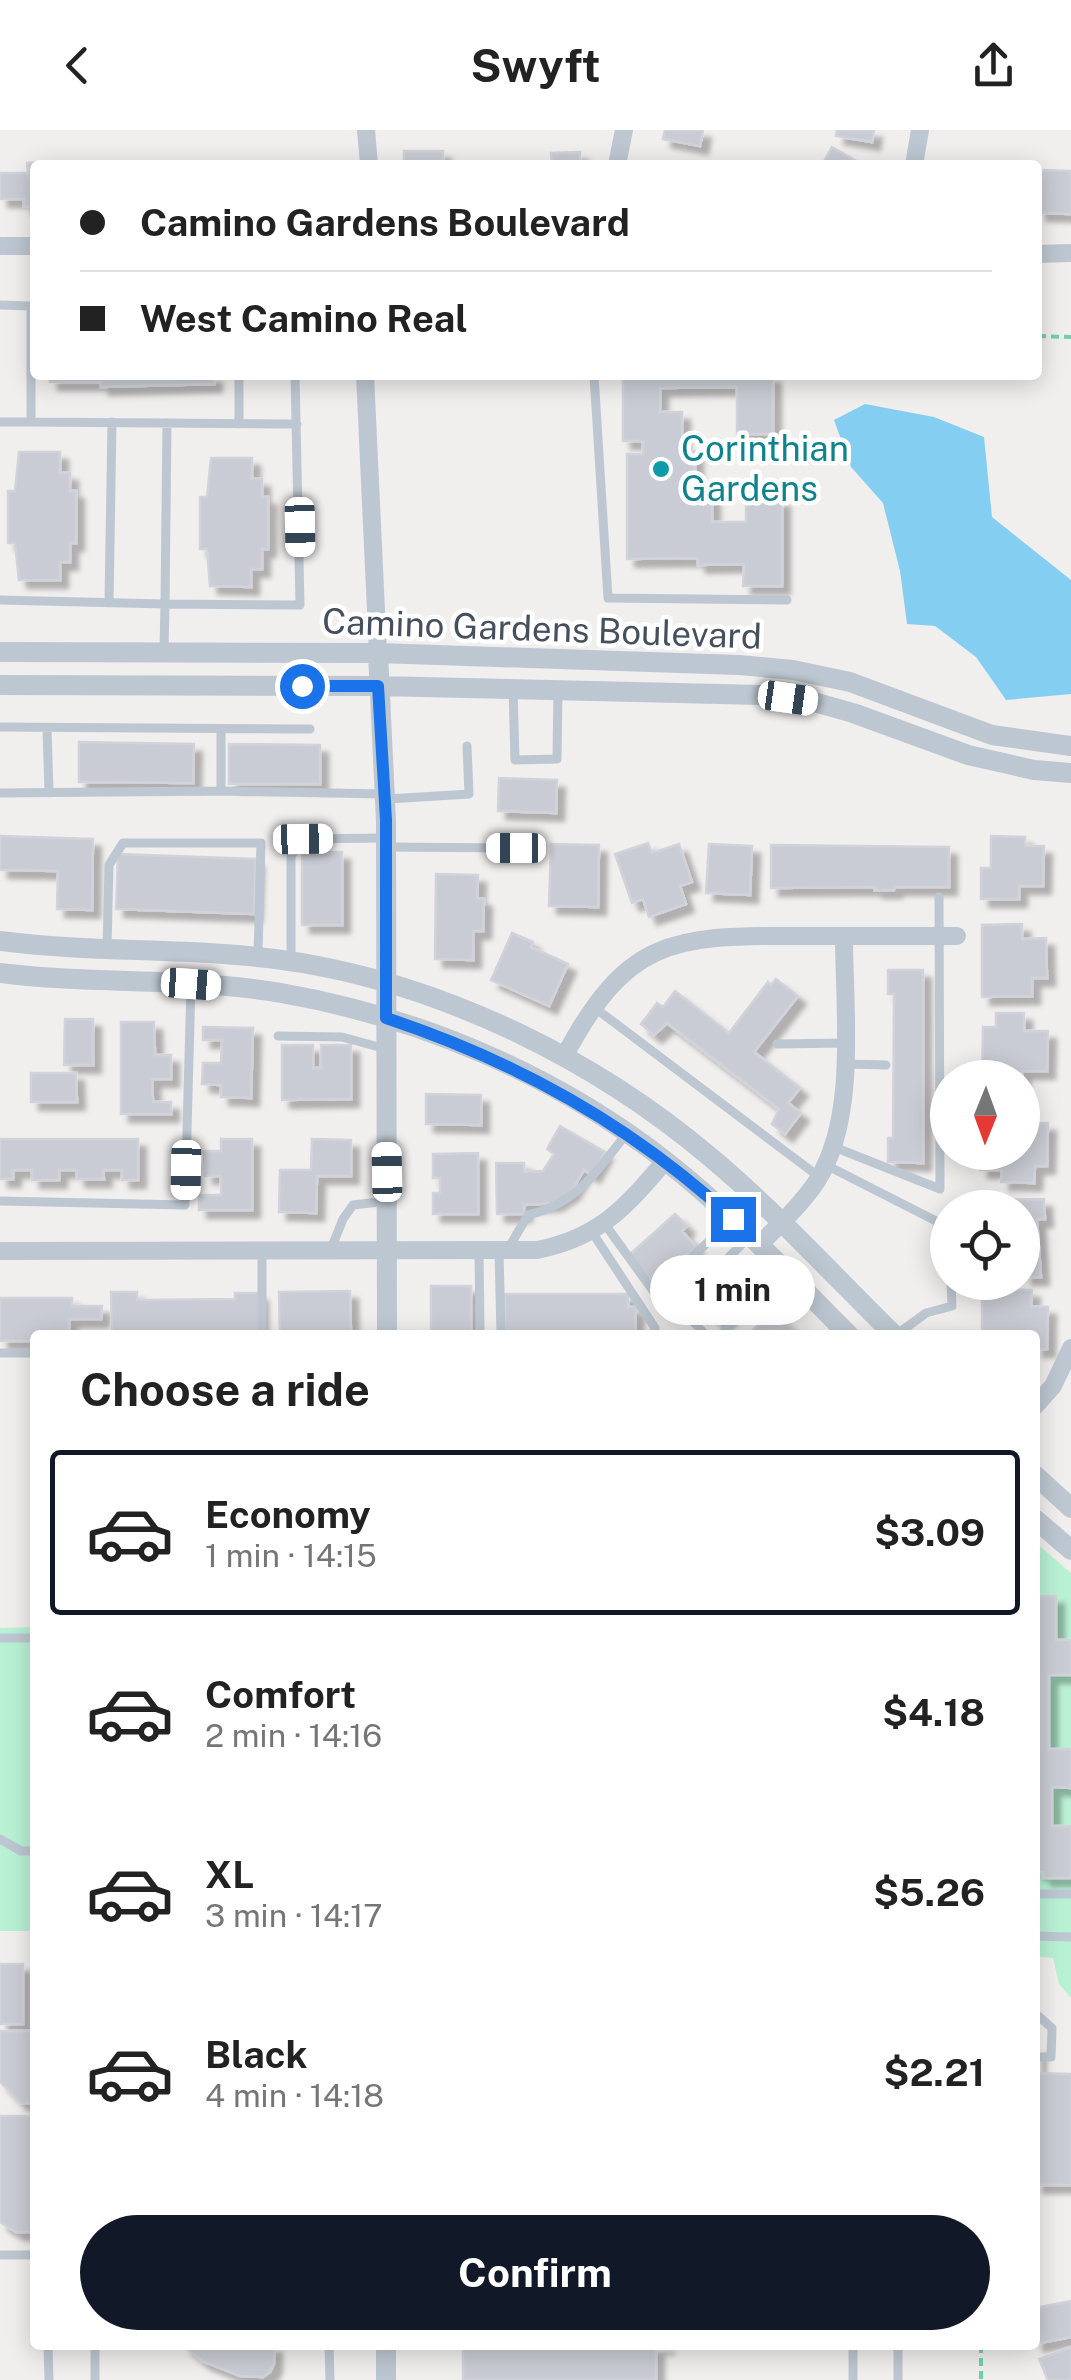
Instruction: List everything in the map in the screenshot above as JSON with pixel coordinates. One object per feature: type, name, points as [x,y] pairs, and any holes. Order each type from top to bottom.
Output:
[{"type":"street","points":[[366,130],[369,160]]},
{"type":"street","points":[[618,160],[624,130]]},
{"type":"street","points":[[915,160],[920,130]]},
{"type":"street","points":[[0,246],[30,246]]},
{"type":"street","points":[[1042,254],[1071,254]]},
{"type":"street","points":[[366,380],[386,842],[387,1330]]},
{"type":"street","name":"Camino Gardens Boulevard","points":[[0,652],[378,653],[738,665],[794,670],[850,682],[992,734],[1071,746]]},
{"type":"street","points":[[536,689],[537,660]]},
{"type":"street","points":[[691,692],[692,665]]},
{"type":"street","name":"Camino Gardens Boulevard","points":[[0,685],[378,686],[762,695],[853,712],[968,755],[1071,773]]},
{"type":"street","points":[[564,1057],[593,1006],[612,984],[636,964],[691,940],[731,935],[948,936]]},
{"type":"street","points":[[754,1240],[781,1222],[822,1171],[834,1146],[843,1107],[844,936]]},
{"type":"street","points":[[0,941],[190,951],[291,962],[386,984],[473,1014],[564,1057],[680,1133],[733,1176],[890,1330]]},
{"type":"street","points":[[0,973],[280,993],[386,1018],[506,1064],[564,1094],[666,1161],[733,1219],[845,1330]]},
{"type":"street","points":[[0,1252],[503,1251],[556,1246],[598,1228],[623,1210],[666,1161]]},
{"type":"street","points":[[1040,1400],[1053,1386],[1071,1348]]},
{"type":"street","points":[[1040,1480],[1071,1508]]},
{"type":"street","points":[[1040,1523],[1071,1550]]},
{"type":"street","points":[[386,2350],[386,2380]]},
{"type":"lane","points":[[0,306],[30,306]]},
{"type":"lane","points":[[32,380],[32,422]]},
{"type":"lane","points":[[239,380],[239,424]]},
{"type":"lane","points":[[0,600],[300,604],[295,380]]},
{"type":"lane","points":[[594,380],[608,598],[787,600]]},
{"type":"lane","points":[[0,422],[297,424]]},
{"type":"lane","points":[[109,603],[112,422]]},
{"type":"lane","points":[[164,653],[166,423]]},
{"type":"lane","points":[[513,689],[515,760],[557,759],[558,690]]},
{"type":"lane","points":[[0,727],[310,730]]},
{"type":"lane","points":[[47,728],[49,793]]},
{"type":"lane","points":[[221,729],[221,791]]},
{"type":"lane","points":[[0,793],[468,794],[467,746]]},
{"type":"lane","points":[[291,962],[291,856],[303,839],[516,848]]},
{"type":"lane","points":[[107,949],[109,866],[123,844],[261,844],[258,957]]},
{"type":"lane","points":[[834,1146],[940,1189],[948,936],[939,897]]},
{"type":"lane","points":[[0,1200],[186,1204],[191,984]]},
{"type":"lane","points":[[593,1006],[822,1171],[930,1218]]},
{"type":"lane","points":[[278,1036],[342,1037],[386,1049]]},
{"type":"lane","points":[[777,1044],[844,1043]]},
{"type":"lane","points":[[844,1064],[886,1065]]},
{"type":"lane","points":[[501,1330],[503,1251],[528,1214],[555,1208],[578,1192],[627,1133]]},
{"type":"lane","points":[[330,1252],[342,1219],[353,1205],[388,1201]]},
{"type":"lane","points":[[598,1228],[654,1292],[733,1219]]},
{"type":"lane","points":[[598,1228],[654,1330]]},
{"type":"lane","points":[[701,1330],[682,1310],[683,1303],[754,1240]]},
{"type":"lane","points":[[479,1251],[480,1330]]},
{"type":"lane","points":[[262,1252],[262,1330]]},
{"type":"lane","points":[[725,1330],[786,1272]]},
{"type":"lane","points":[[902,1330],[926,1313],[952,1306],[952,1300]]},
{"type":"lane","points":[[0,1353],[30,1353]]},
{"type":"lane","points":[[0,1638],[30,1638]]},
{"type":"lane","points":[[0,1839],[21,1851],[30,1850]]},
{"type":"lane","points":[[1040,1894],[1071,1894]]},
{"type":"lane","points":[[1040,1936],[1071,1937]]},
{"type":"lane","points":[[1040,2017],[1052,2028],[1051,2056],[1040,2058]]},
{"type":"lane","points":[[0,2255],[30,2255]]},
{"type":"lane","points":[[48,2350],[49,2380]]},
{"type":"lane","points":[[95,2350],[95,2380]]},
{"type":"lane","points":[[330,2350],[330,2380]]},
{"type":"lane","points":[[853,2350],[853,2380]]},
{"type":"lane","points":[[898,2350],[898,2380]]},
{"type":"path","points":[[1042,336],[1071,336]]},
{"type":"path","points":[[981,2350],[981,2380]]},
{"type":"green space","points":[[1040,1546],[1071,1573],[1071,1998],[1059,1984],[1053,1958],[1040,1957]]},
{"type":"green space","points":[[30,1627],[30,1931],[0,1931],[0,1628]]},
{"type":"water","points":[[865,404],[934,417],[984,437],[992,517],[1071,580],[1071,694],[1006,700],[976,657],[935,626],[907,624],[900,571],[883,503],[851,467],[834,420]]},
{"type":"building","points":[[665,130],[703,130],[700,146],[663,139]]},
{"type":"building","points":[[837,130],[874,130],[872,142],[836,136]]},
{"type":"building","points":[[832,147],[854,160],[825,160]]},
{"type":"building","points":[[404,151],[443,151],[443,160],[404,160]]},
{"type":"building","points":[[580,152],[580,160],[552,160],[551,153]]},
{"type":"building","points":[[30,163],[30,206],[24,206],[24,199],[0,199],[0,173],[28,173]]},
{"type":"building","points":[[1042,170],[1071,171],[1071,214],[1042,213]]},
{"type":"building","points":[[214,380],[214,384],[101,387],[101,382],[50,382]]},
{"type":"building","name":"Corinthian Gardens","points":[[623,380],[773,380],[773,434],[737,434],[737,387],[660,388],[660,412],[682,412],[682,451],[695,451],[695,484],[712,484],[712,522],[746,522],[746,499],[782,499],[782,586],[743,586],[744,564],[698,565],[697,558],[627,559],[627,454],[643,454],[643,441],[623,441]]},
{"type":"building","points":[[19,452],[60,452],[60,473],[70,473],[70,491],[76,491],[76,543],[70,543],[70,562],[60,562],[60,580],[19,580],[15,543],[8,543],[8,491],[15,491]]},
{"type":"building","points":[[211,458],[252,458],[252,479],[262,479],[262,497],[268,497],[268,549],[262,549],[262,569],[251,569],[251,587],[210,586],[207,549],[200,549],[200,497],[207,497]]},
{"type":"building","points":[[79,742],[194,744],[193,783],[79,782]]},
{"type":"building","points":[[229,744],[320,745],[320,784],[229,784]]},
{"type":"building","points":[[499,778],[557,780],[556,813],[498,811]]},
{"type":"building","points":[[0,836],[93,839],[92,910],[57,909],[58,871],[0,870]]},
{"type":"building","points":[[991,836],[1025,837],[1025,846],[1044,846],[1043,886],[1019,886],[1019,899],[981,899],[981,868],[991,868]]},
{"type":"building","points":[[648,843],[652,853],[679,844],[692,882],[680,886],[686,904],[649,917],[643,899],[632,903],[615,854]]},
{"type":"building","points":[[551,844],[599,845],[598,907],[549,906]]},
{"type":"building","points":[[709,844],[752,846],[750,895],[706,893]]},
{"type":"building","points":[[771,845],[949,847],[949,887],[771,888]]},
{"type":"building","points":[[302,852],[342,852],[342,925],[302,925]]},
{"type":"building","points":[[118,854],[256,859],[254,914],[116,909]]},
{"type":"building","points":[[436,874],[478,875],[477,898],[484,899],[483,931],[473,931],[473,960],[435,959]]},
{"type":"building","points":[[1022,924],[1022,939],[1046,938],[1047,978],[1032,978],[1032,996],[982,997],[982,925]]},
{"type":"building","points":[[512,933],[533,942],[531,947],[568,964],[549,1006],[491,980]]},
{"type":"building","points":[[888,970],[923,970],[923,1163],[888,1162],[888,1138],[893,1138],[894,994],[888,994]]},
{"type":"building","points":[[776,979],[798,996],[754,1052],[800,1088],[788,1103],[801,1113],[785,1134],[772,1124],[779,1109],[667,1023],[654,1035],[641,1024],[657,1003],[663,1007],[675,991],[729,1033],[768,982],[771,985]]},
{"type":"building","points":[[996,1013],[1024,1013],[1024,1031],[1048,1031],[1047,1071],[1040,1071],[1040,1060],[982,1060],[983,1027],[996,1027]]},
{"type":"building","points":[[65,1019],[93,1019],[93,1065],[64,1065]]},
{"type":"building","points":[[121,1022],[154,1022],[155,1055],[171,1055],[171,1079],[152,1079],[153,1102],[171,1102],[171,1114],[121,1114]]},
{"type":"building","points":[[203,1027],[253,1028],[251,1098],[221,1097],[221,1085],[202,1084],[203,1063],[221,1063],[222,1040],[203,1040]]},
{"type":"building","points":[[282,1045],[313,1045],[313,1068],[321,1068],[321,1045],[351,1045],[351,1099],[282,1100]]},
{"type":"building","points":[[31,1073],[76,1073],[77,1102],[31,1102]]},
{"type":"building","points":[[426,1094],[481,1095],[481,1125],[426,1124]]},
{"type":"building","points":[[1040,1123],[1048,1123],[1047,1166],[1040,1166]]},
{"type":"building","points":[[560,1126],[605,1152],[592,1175],[584,1170],[571,1192],[554,1203],[524,1205],[524,1214],[497,1214],[496,1163],[524,1163],[524,1172],[543,1171],[554,1154],[547,1149]]},
{"type":"building","points":[[0,1139],[138,1139],[138,1180],[122,1180],[122,1170],[103,1170],[104,1179],[77,1179],[77,1170],[59,1170],[59,1180],[32,1180],[32,1170],[13,1170],[13,1179],[0,1179]]},
{"type":"building","points":[[221,1139],[252,1139],[252,1210],[199,1210],[199,1195],[221,1195],[221,1176],[205,1176],[204,1151],[221,1151]]},
{"type":"building","points":[[312,1139],[351,1140],[351,1176],[317,1176],[316,1213],[279,1212],[280,1170],[311,1170]]},
{"type":"building","points":[[478,1153],[478,1214],[433,1214],[433,1193],[440,1193],[440,1178],[433,1178],[433,1154]]},
{"type":"building","points":[[1002,1170],[1035,1170],[1034,1183],[1001,1182]]},
{"type":"building","points":[[1040,1199],[1044,1199],[1045,1219],[1040,1219]]},
{"type":"building","points":[[675,1214],[687,1226],[682,1231],[696,1247],[655,1284],[629,1255]]},
{"type":"building","points":[[727,1269],[751,1293],[720,1324],[696,1300]]},
{"type":"building","points":[[431,1286],[471,1286],[471,1330],[431,1330]]},
{"type":"building","points":[[350,1291],[351,1330],[280,1330],[279,1292]]},
{"type":"building","points":[[111,1292],[137,1292],[137,1300],[235,1299],[235,1293],[260,1293],[260,1330],[112,1330]]},
{"type":"building","points":[[505,1294],[628,1294],[628,1307],[636,1307],[635,1330],[505,1330]]},
{"type":"building","points":[[0,1298],[72,1298],[72,1306],[102,1306],[101,1319],[69,1319],[69,1330],[30,1330],[30,1341],[0,1341]]},
{"type":"building","points":[[982,1300],[1031,1300],[1031,1306],[1048,1307],[1047,1349],[1040,1349],[1040,1330],[982,1330]]},
{"type":"building","points":[[773,1310],[794,1330],[753,1330]]},
{"type":"building","points":[[1040,1596],[1056,1596],[1056,1640],[1071,1640],[1071,1675],[1049,1675],[1049,1749],[1071,1749],[1071,1788],[1052,1787],[1052,1826],[1071,1826],[1071,1878],[1043,1878]]},
{"type":"building","points":[[0,1964],[23,1964],[23,2024],[0,2024]]},
{"type":"building","points":[[0,2031],[30,2031],[30,2103],[21,2103],[0,2082]]},
{"type":"building","points":[[1040,2073],[1071,2074],[1071,2185],[1040,2185]]},
{"type":"building","points":[[0,2116],[30,2116],[30,2232],[16,2232],[0,2222]]},
{"type":"building","points":[[1071,2301],[1071,2337],[1040,2343],[1040,2307]]},
{"type":"building","points":[[1071,2347],[1071,2380],[1048,2380],[1039,2359]]},
{"type":"building","points":[[189,2350],[274,2350],[274,2364],[263,2377],[240,2376],[202,2361]]},
{"type":"building","points":[[463,2350],[656,2350],[656,2380],[463,2380]]},
{"type":"building","points":[[463,2350],[656,2350],[656,2380],[463,2380]]},
{"type":"place","name":"Corinthian Gardens","points":[[661,469]]},
{"type":"route","points":[[302,686],[378,686],[386,820],[386,1018],[472,1049],[564,1094],[666,1161],[733,1219]]}]
